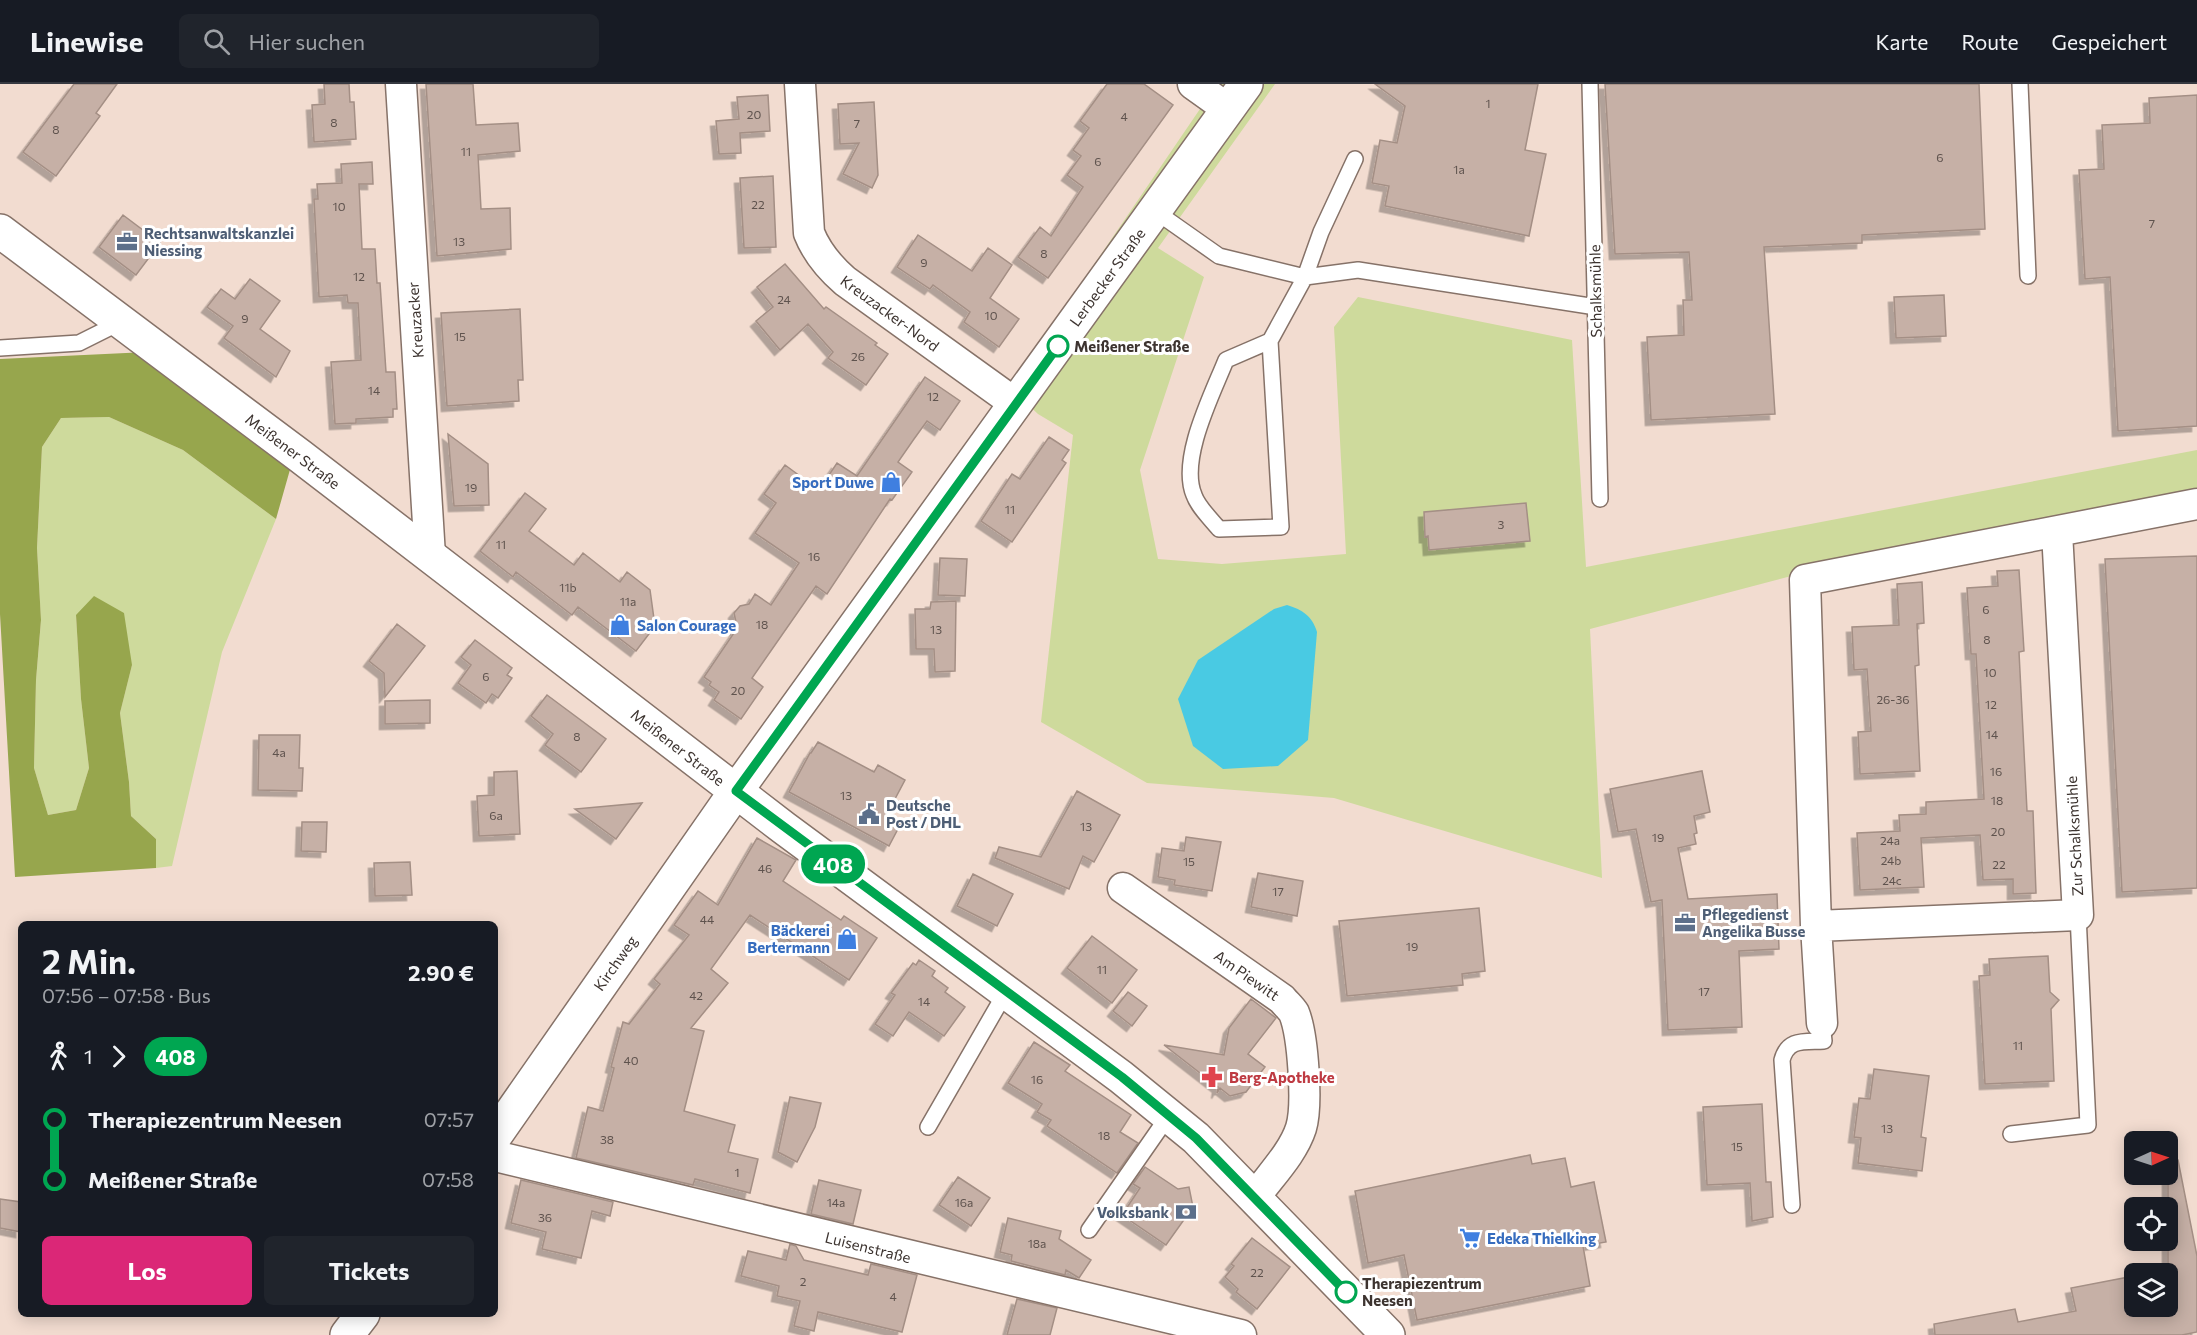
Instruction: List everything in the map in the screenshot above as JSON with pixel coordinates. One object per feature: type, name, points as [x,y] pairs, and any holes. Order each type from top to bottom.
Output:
[{"type":"street","name":"Kreuzacker","points":[[401,84],[430,556]]},
{"type":"street","name":"Kreuzacker-Nord","points":[[800,84],[810,233],[814,245],[834,271],[845,281],[1016,404]]},
{"type":"street","points":[[1193,84],[1237,97]]},
{"type":"street","name":"Lerbecker Straße","points":[[736,791],[1237,97]]},
{"type":"street","name":"Meißener Straße","points":[[0,231],[736,791],[1122,1077],[1196,1138],[1388,1335]]},
{"type":"street","points":[[1822,1023],[1816,926],[1805,579],[2197,504]]},
{"type":"street","name":"Zur Schalksmühle","points":[[1816,926],[2078,915],[2057,532]]},
{"type":"street","name":"Kirchweg","points":[[498,1132],[736,791]]},
{"type":"street","name":"Am Piewitt","points":[[1123,888],[1282,999],[1293,1010],[1299,1028],[1301,1055],[1304,1109],[1301,1128],[1291,1148],[1255,1197]]},
{"type":"street","name":"Luisenstraße","points":[[498,1157],[1241,1335]]},
{"type":"street","points":[[348,1335],[361,1317]]},
{"type":"lane","name":"Schalksmühle","points":[[1590,84],[1600,499]]},
{"type":"lane","points":[[2020,84],[2028,276]]},
{"type":"lane","points":[[1269,341],[1226,360],[1197,430],[1189,473],[1194,496],[1219,529],[1281,527],[1269,341],[1305,277],[1321,232],[1355,159]]},
{"type":"lane","points":[[1155,211],[1220,256],[1305,277],[1358,270],[1596,307]]},
{"type":"lane","points":[[0,348],[79,343],[121,322]]},
{"type":"lane","points":[[2011,1134],[2088,1125],[2078,915]]},
{"type":"lane","points":[[928,1127],[1006,990]]},
{"type":"lane","points":[[1792,1205],[1782,1060],[1785,1050],[1794,1043],[1824,1041],[1822,1023]]},
{"type":"lane","points":[[1089,1230],[1169,1115]]},
{"type":"green space","points":[[1217,84],[1275,84],[1158,248],[1204,277],[1140,470],[1158,559],[1222,564],[1346,554],[1334,327],[1358,297],[1572,340],[1586,567],[2197,450],[2197,502],[1795,575],[1590,629],[1602,878],[1334,798],[1147,783],[1041,722],[1073,435],[1038,414],[1010,388]]},
{"type":"green space","points":[[147,352],[293,459],[276,519],[183,450],[109,417],[61,418],[42,447],[37,548],[41,620],[36,680],[34,768],[48,815],[76,810],[89,768],[81,699],[76,615],[94,596],[124,613],[132,665],[120,713],[131,816],[156,839],[156,868],[15,877],[0,614],[0,359]]},
{"type":"green space","points":[[109,417],[183,450],[276,519],[222,652],[172,866],[156,868],[156,839],[131,816],[120,713],[132,665],[76,615],[81,699],[89,768],[76,810],[48,815],[34,768],[36,680],[41,621],[37,548],[42,447],[61,418]]},
{"type":"water","points":[[1287,605],[1306,614],[1317,632],[1308,740],[1278,766],[1223,769],[1193,746],[1178,699],[1198,660],[1274,609]]},
{"type":"building","points":[[74,84],[117,84],[96,113],[100,116],[56,176],[23,152]]},
{"type":"building","points":[[324,84],[349,84],[350,102],[354,102],[356,139],[314,142],[312,105],[325,104]]},
{"type":"building","points":[[426,84],[473,84],[476,125],[518,123],[520,151],[478,155],[481,209],[510,208],[511,249],[437,256]]},
{"type":"building","points":[[1107,84],[1144,84],[1173,105],[1048,278],[1018,257],[1040,227],[1051,236],[1083,187],[1067,175],[1081,156],[1073,150],[1089,128],[1080,121]]},
{"type":"building","points":[[1375,84],[1538,84],[1525,150],[1546,154],[1529,236],[1385,206],[1389,186],[1372,183],[1380,140],[1397,143],[1405,106]]},
{"type":"building","points":[[1605,84],[1979,84],[1985,229],[1862,235],[1862,243],[1764,247],[1775,414],[1651,420],[1647,337],[1684,335],[1683,300],[1692,300],[1689,252],[1615,254]]},
{"type":"building","points":[[768,95],[770,131],[740,133],[741,153],[719,154],[716,121],[739,119],[737,97]]},
{"type":"building","points":[[2197,95],[2197,426],[2118,431],[2110,277],[2085,279],[2079,170],[2104,169],[2102,125],[2150,123],[2149,98]]},
{"type":"building","points":[[874,102],[878,175],[872,188],[843,174],[859,143],[840,144],[838,104]]},
{"type":"building","points":[[372,162],[373,184],[359,184],[362,249],[375,249],[377,283],[380,283],[386,372],[395,372],[397,409],[393,409],[393,417],[356,419],[356,423],[335,424],[331,362],[361,360],[358,303],[348,303],[347,295],[319,297],[314,199],[318,199],[317,184],[342,183],[341,164]]},
{"type":"building","points":[[773,176],[776,247],[744,248],[740,178]]},
{"type":"building","points":[[123,215],[160,243],[136,275],[99,247]]},
{"type":"building","points":[[918,235],[972,271],[988,248],[1012,265],[990,298],[1019,319],[999,347],[964,322],[970,312],[933,285],[930,289],[897,267]]},
{"type":"building","points":[[785,264],[824,309],[826,307],[877,343],[875,345],[888,354],[866,385],[828,358],[833,352],[808,324],[780,350],[756,321],[773,307],[757,287]]},
{"type":"building","points":[[250,279],[280,301],[260,329],[290,351],[276,377],[224,338],[233,326],[207,307],[221,289],[235,299]]},
{"type":"building","points":[[1944,295],[1946,336],[1896,338],[1894,297]]},
{"type":"building","points":[[520,309],[523,380],[518,380],[519,401],[447,406],[441,313]]},
{"type":"building","points":[[925,377],[960,401],[940,430],[927,421],[898,462],[912,472],[892,500],[890,499],[827,594],[816,586],[752,678],[763,687],[741,719],[714,700],[719,692],[709,685],[711,682],[704,677],[736,630],[732,627],[736,622],[734,613],[740,606],[749,604],[755,594],[771,605],[799,563],[755,533],[776,503],[764,494],[785,465],[819,490],[837,463],[857,476]]},
{"type":"building","points":[[448,434],[488,464],[489,505],[454,506]]},
{"type":"building","points":[[1049,437],[1069,450],[1062,460],[1066,463],[1012,542],[981,521],[1012,474],[1020,479]]},
{"type":"building","points":[[525,493],[546,509],[529,531],[574,565],[583,553],[620,582],[627,572],[650,590],[655,626],[636,651],[578,607],[572,615],[516,572],[513,577],[480,551]]},
{"type":"building","points":[[1526,503],[1530,541],[1429,550],[1428,536],[1425,537],[1424,512]]},
{"type":"building","points":[[2197,556],[2197,888],[2122,892],[2105,559]]},
{"type":"building","points":[[940,558],[967,559],[965,596],[938,595]]},
{"type":"building","points":[[2019,570],[2024,651],[2019,652],[2027,811],[2033,811],[2036,893],[2013,894],[2013,879],[1983,880],[1980,835],[1921,838],[1924,887],[1860,890],[1857,833],[1900,831],[1899,815],[1926,814],[1926,802],[1984,799],[1976,654],[1971,654],[1967,588],[1998,586],[1997,571]]},
{"type":"building","points":[[1922,582],[1924,623],[1917,624],[1919,665],[1915,666],[1920,771],[1860,774],[1858,732],[1871,731],[1867,669],[1854,670],[1852,627],[1899,625],[1897,584]]},
{"type":"building","points":[[956,601],[955,671],[935,672],[934,649],[916,649],[915,609],[930,609],[931,602]]},
{"type":"building","points":[[397,624],[425,646],[385,697],[384,673],[369,661]]},
{"type":"building","points":[[475,640],[512,668],[507,675],[512,678],[498,698],[492,694],[486,703],[458,683],[471,665],[461,657]]},
{"type":"building","points":[[547,695],[606,739],[581,772],[545,745],[553,734],[531,716]]},
{"type":"building","points":[[430,700],[430,723],[385,724],[385,701]]},
{"type":"building","points":[[259,735],[300,735],[299,768],[303,768],[302,791],[258,790]]},
{"type":"building","points":[[818,742],[874,772],[878,765],[905,780],[895,799],[898,801],[889,819],[900,825],[889,846],[789,792]]},
{"type":"building","points":[[517,771],[520,834],[479,836],[477,796],[494,795],[494,772]]},
{"type":"building","points":[[1702,771],[1710,812],[1694,816],[1696,844],[1678,848],[1688,899],[1777,894],[1779,949],[1739,951],[1742,1027],[1668,1030],[1662,900],[1651,902],[1636,829],[1618,832],[1610,789]]},
{"type":"building","points":[[1077,791],[1120,815],[1094,862],[1083,856],[1069,889],[995,858],[999,847],[1041,857]]},
{"type":"building","points":[[642,803],[616,839],[575,809]]},
{"type":"building","points":[[302,822],[327,822],[326,852],[301,851]]},
{"type":"building","points":[[1186,837],[1221,842],[1212,891],[1174,885],[1175,880],[1158,877],[1162,848],[1184,851]]},
{"type":"building","points":[[757,838],[796,860],[783,881],[841,920],[844,916],[877,938],[849,980],[750,915],[711,969],[728,983],[691,1028],[704,1031],[684,1111],[735,1125],[728,1152],[758,1159],[750,1193],[695,1179],[693,1185],[576,1158],[588,1107],[603,1111],[614,1068],[611,1067],[623,1022],[629,1024],[660,984],[654,979],[689,935],[674,925],[698,891],[718,905]]},
{"type":"building","points":[[410,862],[412,895],[375,896],[374,863]]},
{"type":"building","points":[[1258,873],[1303,881],[1297,916],[1251,907]]},
{"type":"building","points":[[973,874],[1013,894],[997,926],[957,906]]},
{"type":"building","points":[[1479,908],[1485,971],[1462,974],[1463,985],[1347,996],[1339,921]]},
{"type":"building","points":[[1092,936],[1137,970],[1112,1003],[1067,968]]},
{"type":"building","points":[[2048,956],[2050,992],[2059,1000],[2051,1009],[2054,1081],[1985,1084],[1979,976],[1990,975],[1989,959]]},
{"type":"building","points":[[919,960],[935,971],[932,976],[948,988],[945,992],[965,1007],[944,1036],[909,1012],[893,1036],[875,1024],[895,995],[891,993],[913,963],[916,965]]},
{"type":"building","points":[[1128,992],[1147,1006],[1132,1026],[1113,1011]]},
{"type":"building","points":[[1251,999],[1276,1018],[1248,1054],[1265,1067],[1246,1092],[1230,1096],[1220,1088],[1217,1093],[1218,1087],[1164,1045],[1224,1055],[1229,1028]]},
{"type":"building","points":[[1034,1042],[1070,1065],[1065,1071],[1131,1115],[1120,1132],[1138,1143],[1117,1173],[1047,1126],[1051,1120],[1037,1112],[1042,1104],[1008,1083]]},
{"type":"building","points":[[1874,1069],[1929,1076],[1921,1137],[1926,1138],[1922,1171],[1858,1163],[1861,1138],[1854,1137],[1859,1098],[1870,1099]]},
{"type":"building","points":[[790,1097],[821,1103],[815,1127],[797,1162],[778,1152]]},
{"type":"building","points":[[1762,1104],[1766,1182],[1771,1182],[1773,1217],[1752,1221],[1750,1183],[1707,1185],[1703,1107]]},
{"type":"building","points":[[1530,1155],[1532,1164],[1565,1158],[1571,1187],[1594,1182],[1606,1242],[1583,1246],[1590,1286],[1417,1320],[1404,1255],[1368,1263],[1355,1191]]},
{"type":"building","points":[[2178,1160],[2197,1256],[2197,1332],[2182,1335],[1935,1335],[1934,1324],[2015,1309],[2018,1322],[2076,1311],[2071,1288],[2124,1278],[2124,1317],[2178,1317],[2178,1263],[2168,1263],[2168,1251],[2178,1251],[2178,1197],[2168,1197],[2168,1185],[2178,1185]]},
{"type":"building","points":[[1145,1167],[1178,1189],[1189,1187],[1193,1207],[1166,1245],[1122,1215],[1140,1188],[1133,1184]]},
{"type":"building","points":[[958,1177],[990,1198],[971,1226],[939,1205]]},
{"type":"building","points":[[521,1180],[613,1202],[610,1216],[592,1211],[581,1258],[542,1249],[546,1232],[511,1223]]},
{"type":"building","points":[[819,1180],[861,1190],[853,1224],[811,1214]]},
{"type":"building","points":[[0,1199],[18,1202],[18,1231],[0,1228]]},
{"type":"building","points":[[1008,1218],[1061,1231],[1059,1239],[1091,1260],[1079,1278],[1066,1270],[1065,1275],[1011,1261],[1012,1255],[1000,1252]]},
{"type":"building","points":[[1252,1238],[1290,1267],[1257,1309],[1236,1292],[1238,1289],[1225,1277],[1234,1266],[1231,1264]]},
{"type":"building","points":[[790,1244],[796,1246],[804,1260],[868,1275],[871,1264],[917,1275],[902,1332],[818,1312],[814,1331],[794,1326],[800,1301],[777,1296],[779,1286],[741,1276],[748,1251],[786,1260]]},
{"type":"building","points":[[1017,1299],[1057,1308],[1050,1335],[1007,1335]]},
{"type":"bus line","name":"408","points":[[1058,346],[736,791],[1122,1077],[1196,1138],[1346,1292]]},
{"type":"place","name":"Rechtsanwaltskanzlei Niessing","points":[[127,242]]},
{"type":"place","name":"Meißener Straße","points":[[1058,346]]},
{"type":"place","name":"Sport Duwe","points":[[891,482]]},
{"type":"place","name":"Salon Courage","points":[[620,625]]},
{"type":"place","name":"Deutsche Post / DHL","points":[[869,814]]},
{"type":"place","name":"Pflegedienst Angelika Busse","points":[[1685,923]]},
{"type":"place","name":"Bäckerei Bertermann","points":[[847,939]]},
{"type":"place","name":"Berg-Apotheke","points":[[1212,1077]]},
{"type":"place","name":"Volksbank","points":[[1186,1212]]},
{"type":"place","name":"Edeka Thielking","points":[[1470,1238]]},
{"type":"place","name":"Therapiezentrum Neesen","points":[[1346,1292]]}]
